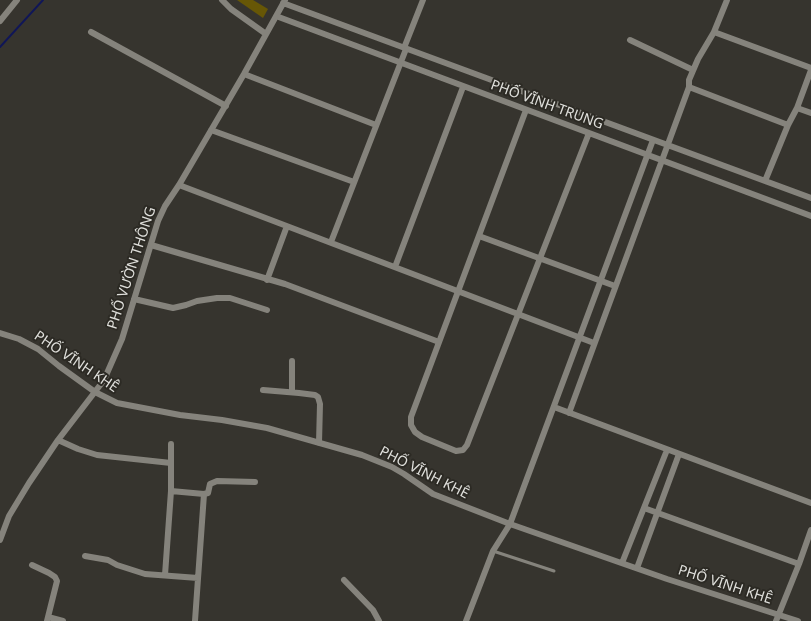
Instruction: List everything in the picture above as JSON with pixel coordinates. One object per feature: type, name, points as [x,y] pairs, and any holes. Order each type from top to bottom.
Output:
[{"type":"street","points":[[0,21],[17,0]]},
{"type":"street","points":[[222,0],[231,9],[266,34]]},
{"type":"street","points":[[331,242],[400,64],[423,0]]},
{"type":"street","points":[[568,413],[661,160],[668,145],[689,87],[689,80],[698,59],[714,32],[727,0]]},
{"type":"street","name":"PHỐ VƯỜN THÔNG","points":[[0,540],[9,516],[29,483],[58,440],[104,380],[122,339],[158,221],[165,206],[226,106],[284,2]]},
{"type":"street","name":"PHỐ VĨNH TRUNG","points":[[284,2],[811,198]]},
{"type":"street","name":"PHỐ VĨNH TRUNG","points":[[276,16],[400,64],[811,216]]},
{"type":"street","points":[[91,32],[226,106]]},
{"type":"street","points":[[714,32],[811,69],[797,108],[765,181]]},
{"type":"street","points":[[630,40],[693,70]]},
{"type":"street","points":[[244,74],[376,125]]},
{"type":"street","points":[[395,267],[463,87]]},
{"type":"street","points":[[689,87],[788,126]]},
{"type":"street","points":[[797,108],[811,113]]},
{"type":"street","points":[[526,110],[411,417],[411,425],[415,432],[422,437],[456,451],[463,450],[467,445],[519,315],[588,133]]},
{"type":"street","points":[[212,130],[354,182]]},
{"type":"street","points":[[466,621],[493,551],[510,524],[653,140]]},
{"type":"street","points":[[179,185],[594,344]]},
{"type":"street","points":[[266,280],[287,226]]},
{"type":"street","points":[[479,236],[615,286]]},
{"type":"street","points":[[151,245],[266,280],[285,284],[439,342]]},
{"type":"street","points":[[134,299],[174,308],[197,301],[230,298],[267,310]]},
{"type":"street","name":"PHỐ VĨNH KHÊ","points":[[0,333],[19,339],[38,349],[95,392],[117,403],[180,415],[222,420],[267,428],[362,455],[392,467],[433,494],[510,524],[622,563],[798,621]]},
{"type":"street","points":[[292,361],[292,392]]},
{"type":"street","points":[[263,390],[292,392],[315,395],[318,397],[320,404],[319,443]]},
{"type":"street","points":[[554,407],[811,503]]},
{"type":"street","points":[[58,440],[78,449],[97,455],[171,463]]},
{"type":"street","points":[[165,575],[171,491],[171,444]]},
{"type":"street","points":[[622,563],[667,450]]},
{"type":"street","points":[[637,568],[679,454]]},
{"type":"street","points":[[171,491],[204,494],[208,493],[210,484],[217,481],[255,482]]},
{"type":"street","points":[[195,621],[204,494]]},
{"type":"street","points":[[644,508],[799,564]]},
{"type":"street","points":[[776,621],[811,530]]},
{"type":"street","points":[[85,556],[108,560],[117,565],[145,574],[198,578]]},
{"type":"street","points":[[32,565],[55,577],[57,581],[47,619],[63,621]]},
{"type":"street","points":[[344,580],[373,610],[379,621]]},
{"type":"lane","points":[[493,551],[554,571]]},
{"type":"building","points":[[237,0],[253,0],[268,9],[263,18]]},
{"type":"waterway","points":[[0,47],[43,0]]}]
